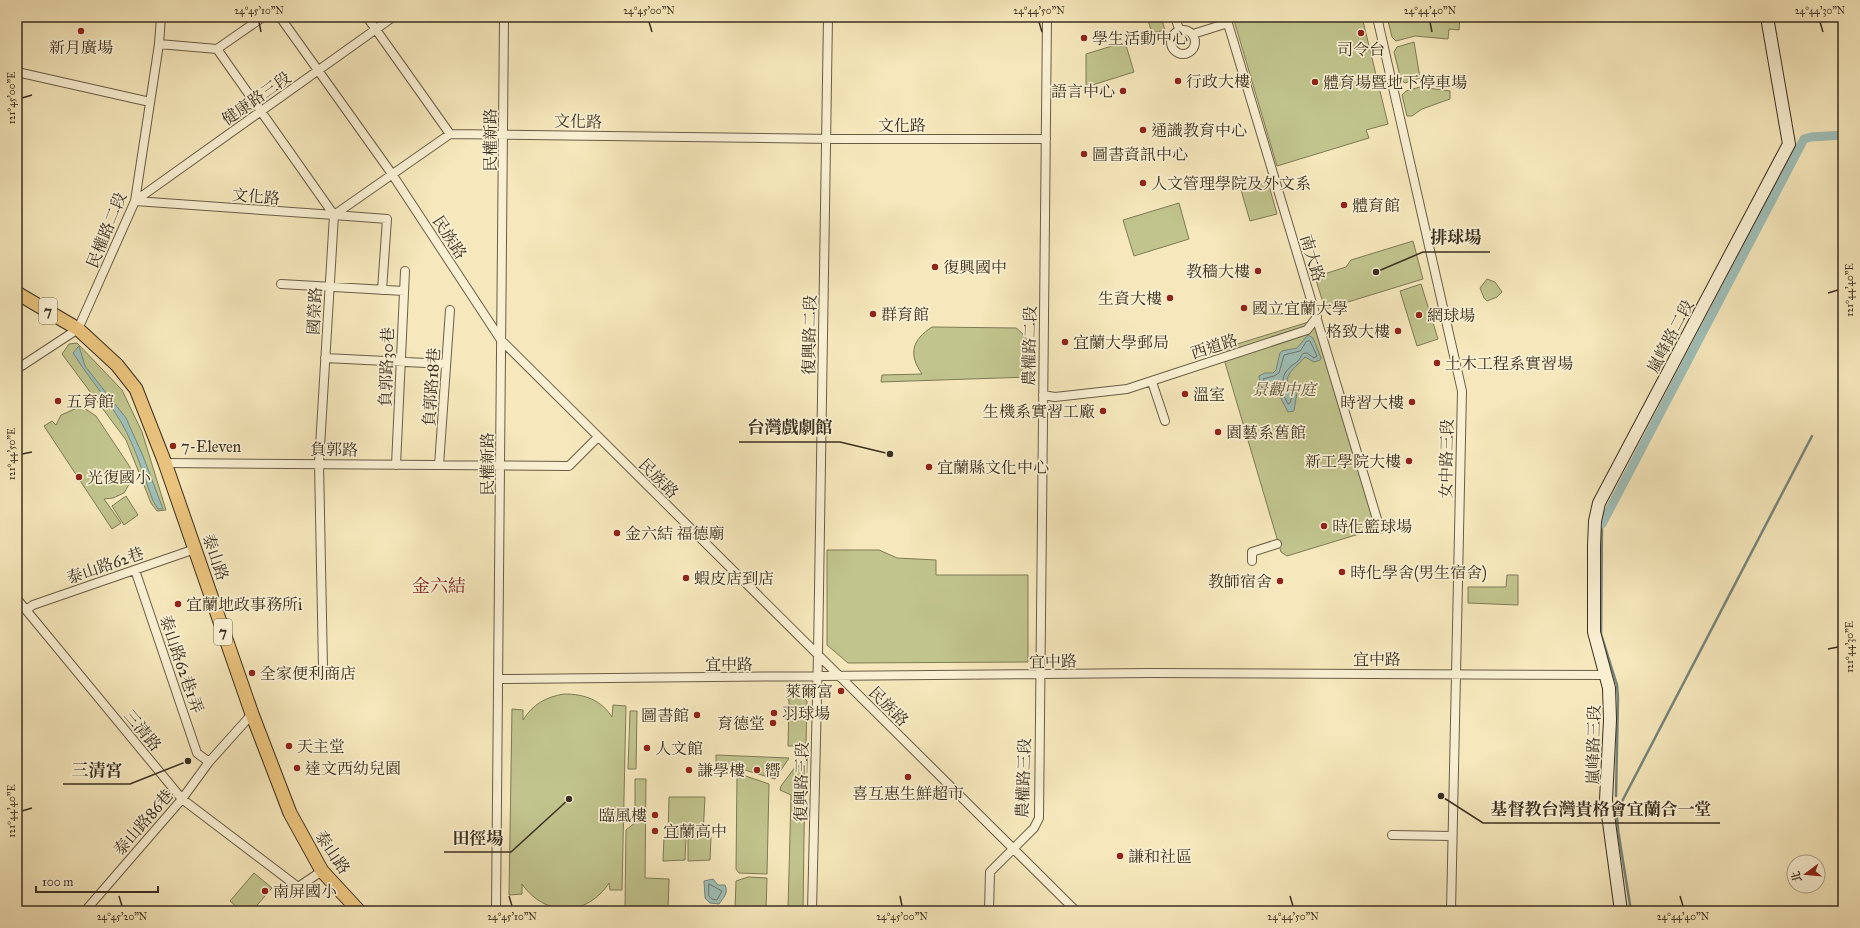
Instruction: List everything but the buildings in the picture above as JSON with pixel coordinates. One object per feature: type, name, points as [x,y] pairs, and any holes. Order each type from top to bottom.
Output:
[{"type":"main road","name":"泰山路","points":[[17,292],[78,329],[117,365],[136,389],[166,462],[252,714],[290,813],[322,871],[359,911]]},
{"type":"street","name":"民權路二段","points":[[78,329],[135,201],[159,44],[161,17]]},
{"type":"street","points":[[159,44],[217,49],[263,17]]},
{"type":"street","name":"民族路","points":[[280,17],[392,174],[501,340],[1076,911]]},
{"type":"street","points":[[217,49],[334,215],[450,134],[367,17]]},
{"type":"street","name":"健康路三段","points":[[135,201],[393,17]]},
{"type":"street","name":"民權新路","points":[[496,911],[500,679],[504,17]]},
{"type":"street","name":"復興路二段","points":[[818,654],[828,17]]},
{"type":"street","name":"農權路二段","points":[[1040,675],[1047,17]]},
{"type":"street","points":[[1175,17],[1180,32]]},
{"type":"street","name":"女中路三段","points":[[1377,17],[1461,382],[1451,911]]},
{"type":"street","name":"嵐峰路二段","points":[[1607,675],[1594,632],[1594,546],[1595,521],[1599,503],[1789,144],[1767,17]]},
{"type":"street","points":[[1193,34],[1227,20]]},
{"type":"street","name":"南大路","points":[[1227,20],[1380,529]]},
{"type":"street","points":[[1188,31],[1193,34],[1195,39],[1194,49],[1180,55],[1173,51],[1170,41],[1172,37],[1180,32],[1188,31]]},
{"type":"street","points":[[17,72],[150,102]]},
{"type":"street","name":"文化路","points":[[450,134],[825,139],[1046,139]]},
{"type":"street","name":"文化路","points":[[135,201],[387,219],[382,290]]},
{"type":"street","name":"國榮路","points":[[323,668],[319,463],[334,215]]},
{"type":"street","name":"負郭路30巷","points":[[396,465],[406,271]]},
{"type":"street","points":[[281,284],[329,288],[404,291]]},
{"type":"street","name":"負郭路18巷","points":[[439,465],[450,310]]},
{"type":"street","name":"西道路","points":[[1043,395],[1055,397],[1127,389],[1152,382],[1307,330],[1317,317]]},
{"type":"street","points":[[17,369],[78,329]]},
{"type":"street","points":[[325,358],[446,364]]},
{"type":"street","points":[[1152,382],[1165,421]]},
{"type":"street","name":"負郭路","points":[[166,462],[569,466],[598,437]]},
{"type":"street","points":[[1252,561],[1252,552],[1277,544]]},
{"type":"street","name":"泰山路62巷","points":[[26,610],[33,605],[195,549]]},
{"type":"street","name":"泰山路62巷1弄","points":[[135,570],[198,753],[209,762]]},
{"type":"street","name":"三清路","points":[[17,599],[182,798],[298,887],[322,871]]},
{"type":"street","name":"復興路三段","points":[[812,911],[818,654]]},
{"type":"street","name":"宜中路","points":[[500,679],[817,678],[841,676],[1040,675],[1607,675]]},
{"type":"street","name":"農權路三段","points":[[989,911],[989,874],[1034,828],[1038,818],[1040,675]]},
{"type":"street","name":"嵐峰路三段","points":[[1607,675],[1610,720],[1608,798],[1606,800],[1621,911]]},
{"type":"street","name":"泰山路86巷","points":[[85,911],[182,798],[209,762],[252,714]]},
{"type":"street","points":[[1392,834],[1452,836]]},
{"type":"green space","points":[[1147,17],[1161,17],[1165,30],[1152,33]]},
{"type":"green space","name":"體育場暨地下停車場","points":[[1233,17],[1362,17],[1388,124],[1366,130],[1369,138],[1277,166]]},
{"type":"green space","points":[[1387,17],[1460,17],[1459,30],[1449,29],[1448,39],[1415,36],[1396,41],[1392,37]]},
{"type":"green space","points":[[1125,42],[1134,72],[1086,87],[1086,54]]},
{"type":"green space","points":[[1414,42],[1420,78],[1405,83],[1401,80],[1394,52],[1397,47]]},
{"type":"green space","points":[[1420,87],[1450,91],[1450,99],[1422,109],[1412,116],[1407,116],[1402,95],[1406,91]]},
{"type":"green space","points":[[1268,182],[1277,214],[1250,221],[1241,190]]},
{"type":"green space","points":[[1179,203],[1189,239],[1134,256],[1123,220]]},
{"type":"green space","points":[[1413,241],[1423,279],[1325,309],[1315,277],[1346,267],[1351,260]]},
{"type":"green space","points":[[1487,279],[1495,282],[1502,292],[1497,297],[1487,301],[1484,298],[1480,288]]},
{"type":"green space","name":"網球場","points":[[1421,284],[1438,339],[1417,346],[1400,291]]},
{"type":"green space","name":"景觀中庭","points":[[1315,320],[1375,522],[1372,530],[1287,556],[1281,552],[1221,349]]},
{"type":"green space","points":[[932,327],[1016,328],[1025,337],[1028,343],[1028,360],[1022,371],[1030,371],[1029,377],[881,382],[882,375],[922,374],[915,360],[914,348],[920,337]]},
{"type":"green space","points":[[77,343],[122,390],[142,432],[166,510],[157,511],[151,503],[126,440],[62,354],[69,344]]},
{"type":"green space","points":[[77,408],[84,408],[96,416],[130,467],[131,481],[124,493],[113,498],[104,499],[121,523],[112,529],[44,426],[52,421],[56,425],[61,415]]},
{"type":"green space","points":[[126,496],[138,515],[124,525],[112,506]]},
{"type":"green space","points":[[827,550],[879,550],[897,558],[936,560],[936,575],[1028,575],[1028,662],[848,663],[827,645]]},
{"type":"green space","points":[[1507,575],[1518,575],[1518,605],[1468,603],[1468,587],[1506,587]]},
{"type":"green space","points":[[787,688],[792,688],[807,701],[806,746],[788,746],[789,701],[787,698]]},
{"type":"green space","points":[[564,694],[579,695],[592,699],[603,706],[612,717],[613,705],[626,706],[622,890],[610,890],[609,883],[600,894],[589,902],[578,907],[566,909],[542,903],[531,895],[522,884],[522,894],[509,895],[512,709],[523,710],[523,720],[527,714],[540,702],[551,697]]},
{"type":"green space","points":[[630,711],[637,711],[636,769],[628,769]]},
{"type":"green space","points":[[716,755],[789,758],[775,779],[738,768],[732,763],[726,769],[716,764]]},
{"type":"green space","points":[[796,766],[805,766],[803,910],[788,910],[791,795],[780,790],[781,786]]},
{"type":"green space","points":[[737,773],[769,784],[767,874],[739,873],[736,869]]},
{"type":"green space","points":[[635,779],[646,779],[645,878],[669,879],[668,910],[625,908],[626,830],[635,823]]},
{"type":"green space","points":[[669,797],[705,797],[703,834],[668,835]]},
{"type":"green space","points":[[664,837],[686,837],[685,860],[663,861]]},
{"type":"green space","points":[[688,837],[711,837],[710,860],[688,861]]},
{"type":"green space","points":[[254,873],[272,888],[252,911],[241,911],[230,901]]},
{"type":"green space","points":[[748,877],[767,878],[766,911],[735,910],[736,881]]},
{"type":"water","points":[[1308,335],[1313,338],[1321,358],[1320,360],[1314,362],[1305,357],[1289,375],[1287,382],[1297,392],[1294,411],[1288,412],[1275,387],[1263,388],[1260,383],[1259,376],[1265,373],[1273,373],[1276,370],[1280,353],[1282,351],[1297,348]]},
{"type":"water","points":[[79,346],[85,366],[126,418],[143,456],[163,509],[158,509],[153,501],[127,432],[121,421],[73,353]]},
{"type":"water","points":[[713,879],[718,885],[725,885],[726,888],[725,895],[719,904],[710,903],[705,898],[704,881]]},
{"type":"waterway","points":[[1602,524],[1804,139],[1811,137],[1843,135]]},
{"type":"waterway","points":[[1617,811],[1812,436]]},
{"type":"waterway","points":[[1602,524],[1601,634],[1617,685],[1618,698],[1616,796]]},
{"type":"waterway","points":[[1616,804],[1618,830],[1631,911]]},
{"type":"place","name":"新月廣場","points":[[81,31]]},
{"type":"place","name":"司令台","points":[[1361,33]]},
{"type":"place","name":"學生活動中心","points":[[1084,38]]},
{"type":"place","name":"行政大樓","points":[[1178,81]]},
{"type":"place","name":"體育場暨地下停車場","points":[[1315,82]]},
{"type":"place","name":"語言中心","points":[[1123,91]]},
{"type":"place","name":"通識教育中心","points":[[1143,130]]},
{"type":"place","name":"圖書資訊中心","points":[[1084,154]]},
{"type":"place","name":"人文管理學院及外文系","points":[[1143,183]]},
{"type":"place","name":"體育館","points":[[1344,205]]},
{"type":"place","name":"復興國中","points":[[935,267]]},
{"type":"place","name":"教穡大樓","points":[[1258,271]]},
{"type":"place","name":"排球場","points":[[1376,272]]},
{"type":"place","name":"生資大樓","points":[[1170,298]]},
{"type":"place","name":"國立宜蘭大學","points":[[1244,308]]},
{"type":"place","name":"群育館","points":[[873,314]]},
{"type":"place","name":"網球場","points":[[1419,315]]},
{"type":"place","name":"格致大樓","points":[[1398,331]]},
{"type":"place","name":"宜蘭大學郵局","points":[[1065,342]]},
{"type":"place","name":"土木工程系實習場","points":[[1437,363]]},
{"type":"place","name":"溫室","points":[[1185,394]]},
{"type":"place","name":"五育館","points":[[58,401]]},
{"type":"place","name":"時習大樓","points":[[1412,402]]},
{"type":"place","name":"生機系實習工廠","points":[[1103,411]]},
{"type":"place","name":"園藝系舊館","points":[[1218,432]]},
{"type":"place","name":"7-Eleven","points":[[173,446]]},
{"type":"place","name":"台灣戲劇館","points":[[890,454]]},
{"type":"place","name":"新工學院大樓","points":[[1409,461]]},
{"type":"place","name":"宜蘭縣文化中心","points":[[929,467]]},
{"type":"place","name":"光復國小","points":[[79,477]]},
{"type":"place","name":"時化籃球場","points":[[1324,526]]},
{"type":"place","name":"金六結 福德廟","points":[[617,533]]},
{"type":"place","name":"時化學舍(男生宿舍)","points":[[1342,572]]},
{"type":"place","name":"蝦皮店到店","points":[[686,578]]},
{"type":"place","name":"教師宿舍","points":[[1280,581]]},
{"type":"place","name":"宜蘭地政事務所i","points":[[178,604]]},
{"type":"place","name":"全家便利商店","points":[[252,673]]},
{"type":"place","name":"萊爾富","points":[[841,691]]},
{"type":"place","name":"羽球場","points":[[774,713]]},
{"type":"place","name":"圖書館","points":[[697,715]]},
{"type":"place","name":"育德堂","points":[[773,723]]},
{"type":"place","name":"天主堂","points":[[289,746]]},
{"type":"place","name":"人文館","points":[[647,748]]},
{"type":"place","name":"三清宮","points":[[188,761]]},
{"type":"place","name":"達文西幼兒園","points":[[297,768]]},
{"type":"place","name":"謙學樓","points":[[689,770]]},
{"type":"place","name":"嚮","points":[[757,770]]},
{"type":"place","name":"喜互惠生鮮超市","points":[[908,777]]},
{"type":"place","name":"基督教台灣貴格會宜蘭合一堂","points":[[1441,796]]},
{"type":"place","name":"田徑場","points":[[569,799]]},
{"type":"place","name":"臨風樓","points":[[655,815]]},
{"type":"place","name":"宜蘭高中","points":[[655,831]]},
{"type":"place","name":"謙和社區","points":[[1120,856]]},
{"type":"place","name":"南屏國小","points":[[265,891]]},
{"type":"district","name":"金六結","points":[[439,586]]}]
